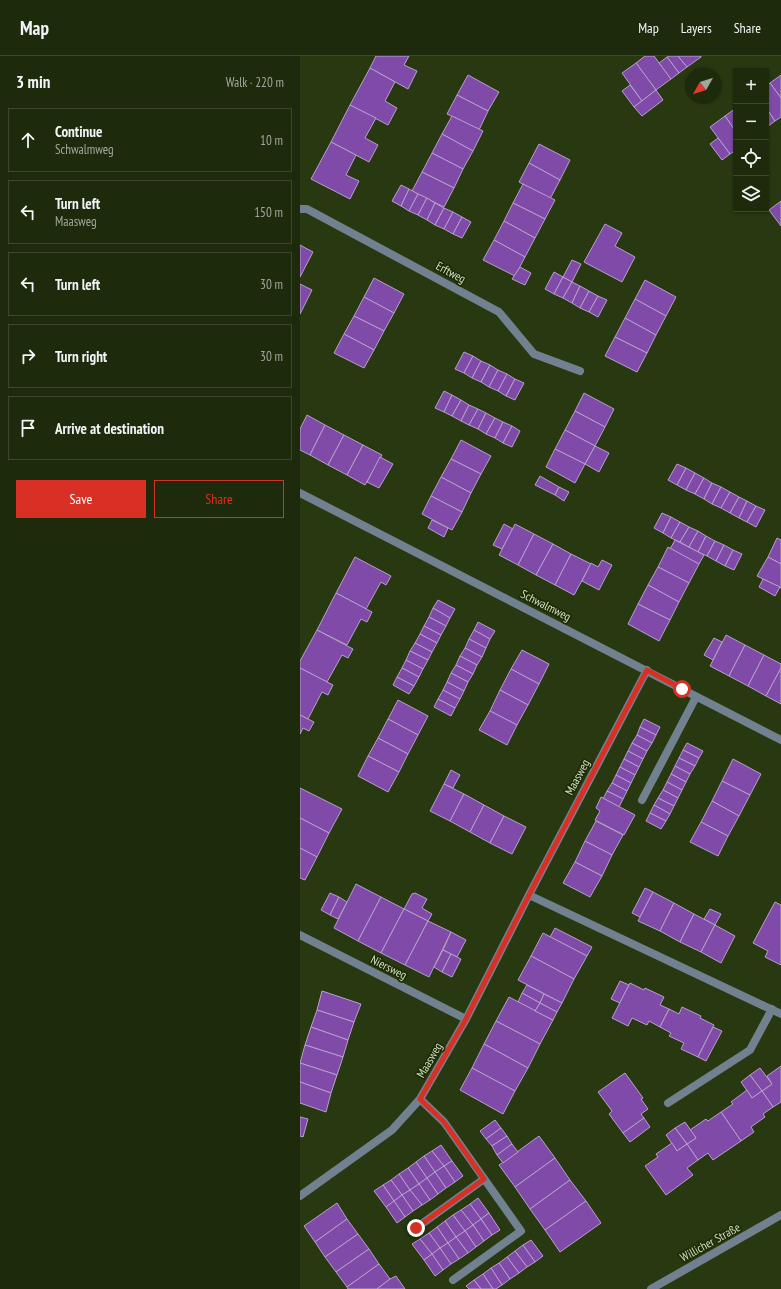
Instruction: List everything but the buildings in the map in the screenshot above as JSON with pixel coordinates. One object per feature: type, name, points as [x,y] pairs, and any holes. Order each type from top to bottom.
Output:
[{"type":"street","name":"Erftweg","points":[[300,209],[307,209],[499,312],[534,354],[580,371]]},
{"type":"street","name":"Schwalmweg","points":[[300,493],[781,740]]},
{"type":"street","name":"Maasweg","points":[[300,1196],[392,1130],[420,1099],[466,1019],[647,670]]},
{"type":"street","points":[[642,800],[696,697]]},
{"type":"street","points":[[529,895],[781,1014]]},
{"type":"street","name":"Niersweg","points":[[300,936],[466,1019]]},
{"type":"street","points":[[668,1103],[750,1050],[772,1009]]},
{"type":"street","points":[[420,1099],[444,1122],[521,1231],[453,1280]]},
{"type":"street","points":[[416,1228],[484,1179]]},
{"type":"street","name":"Willicher Straße","points":[[651,1289],[781,1215]]},
{"type":"route","points":[[416,1228],[484,1179],[444,1122],[420,1099],[466,1019],[531,891],[647,670],[682,689]]}]
